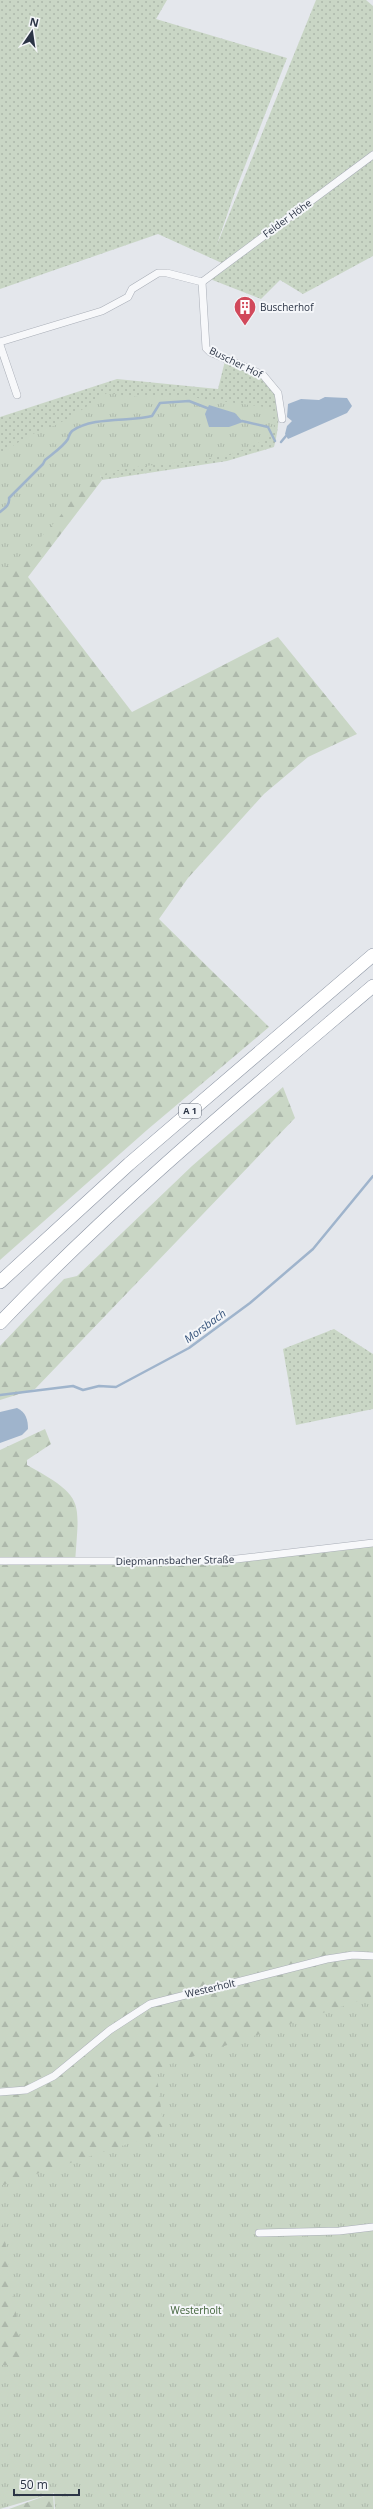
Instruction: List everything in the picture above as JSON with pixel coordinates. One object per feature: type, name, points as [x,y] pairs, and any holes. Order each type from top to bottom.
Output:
[{"type":"highway","name":"A 1","points":[[0,1282],[129,1164],[373,955]]},
{"type":"highway","name":"A 1","points":[[0,1322],[31,1290],[137,1190],[373,986]]},
{"type":"street","name":"Felder Höhe","points":[[202,282],[373,155]]},
{"type":"street","points":[[17,395],[0,343],[102,311],[128,297],[132,289],[158,273],[167,273],[202,282]]},
{"type":"street","name":"Buscher Hof","points":[[202,282],[206,348],[210,352],[254,370],[271,382],[278,393],[282,419]]},
{"type":"street","name":"Diepmannsbacher Straße","points":[[0,1562],[219,1561],[373,1543]]},
{"type":"street","name":"Westerholt","points":[[0,2092],[26,2090],[54,2076],[110,2030],[150,2004],[327,1959],[353,1955],[373,1956]]},
{"type":"street","points":[[259,2233],[339,2231],[373,2227]]},
{"type":"green space","points":[[0,0],[167,0],[156,19],[287,58],[236,189],[216,247],[316,0],[366,0],[373,6],[373,256],[303,294],[280,280],[261,299],[210,279],[224,264],[158,234],[0,289]]},
{"type":"green space","points":[[225,361],[260,376],[268,382],[273,390],[277,399],[279,418],[274,447],[227,461],[102,480],[78,424],[0,504],[0,417],[117,379],[218,389]]},
{"type":"green space","points":[[107,393],[138,397],[190,397],[272,408],[274,428],[262,440],[245,449],[199,460],[129,468],[106,473],[93,479],[74,492],[69,504],[37,541],[0,571],[0,454],[30,435],[56,425],[74,415]]},
{"type":"green space","points":[[78,424],[102,480],[28,577],[132,712],[278,637],[357,734],[308,757],[264,794],[188,878],[159,919],[269,1027],[147,1130],[0,1260],[0,504]]},
{"type":"green space","points":[[283,1087],[295,1118],[35,1389],[0,1400],[0,1346],[64,1279],[77,1276],[192,1166]]},
{"type":"green space","points":[[334,1329],[373,1354],[373,1409],[296,1425],[283,1349]]},
{"type":"green space","points":[[45,1429],[51,1444],[27,1460],[27,1465],[60,1485],[75,1502],[77,1526],[75,1564],[220,1564],[373,1546],[373,1999],[166,2133],[0,2189],[0,1450]]},
{"type":"green space","name":"Westerholt","points":[[373,1996],[373,2509],[55,2509],[54,2493],[0,2509],[0,2365],[24,2366],[0,2208],[0,2186],[164,2132],[156,2069]]},
{"type":"green space","points":[[0,2196],[30,2368],[0,2367]]},
{"type":"green space","points":[[53,2493],[54,2509],[9,2509]]},
{"type":"water","points":[[325,397],[347,398],[352,406],[347,413],[288,439],[285,434],[287,426],[292,421],[287,417],[288,404],[301,399],[319,400]]},
{"type":"water","points":[[209,405],[235,413],[243,422],[229,427],[209,427],[205,414]]},
{"type":"water","points":[[17,1408],[23,1412],[26,1417],[28,1429],[22,1435],[0,1443],[0,1412]]},
{"type":"waterway","points":[[0,512],[8,504],[9,498],[43,464],[45,460],[63,445],[72,431],[81,426],[101,421],[152,416],[160,403],[189,401],[207,408]]},
{"type":"waterway","points":[[242,421],[268,427],[275,441]]},
{"type":"waterway","points":[[281,442],[286,436]]},
{"type":"waterway","name":"Morsbach","points":[[0,1395],[73,1386],[83,1390],[99,1386],[116,1387],[189,1348],[250,1303],[313,1249],[373,1176]]},
{"type":"place","name":"Buscherhof","points":[[245,326]]}]
